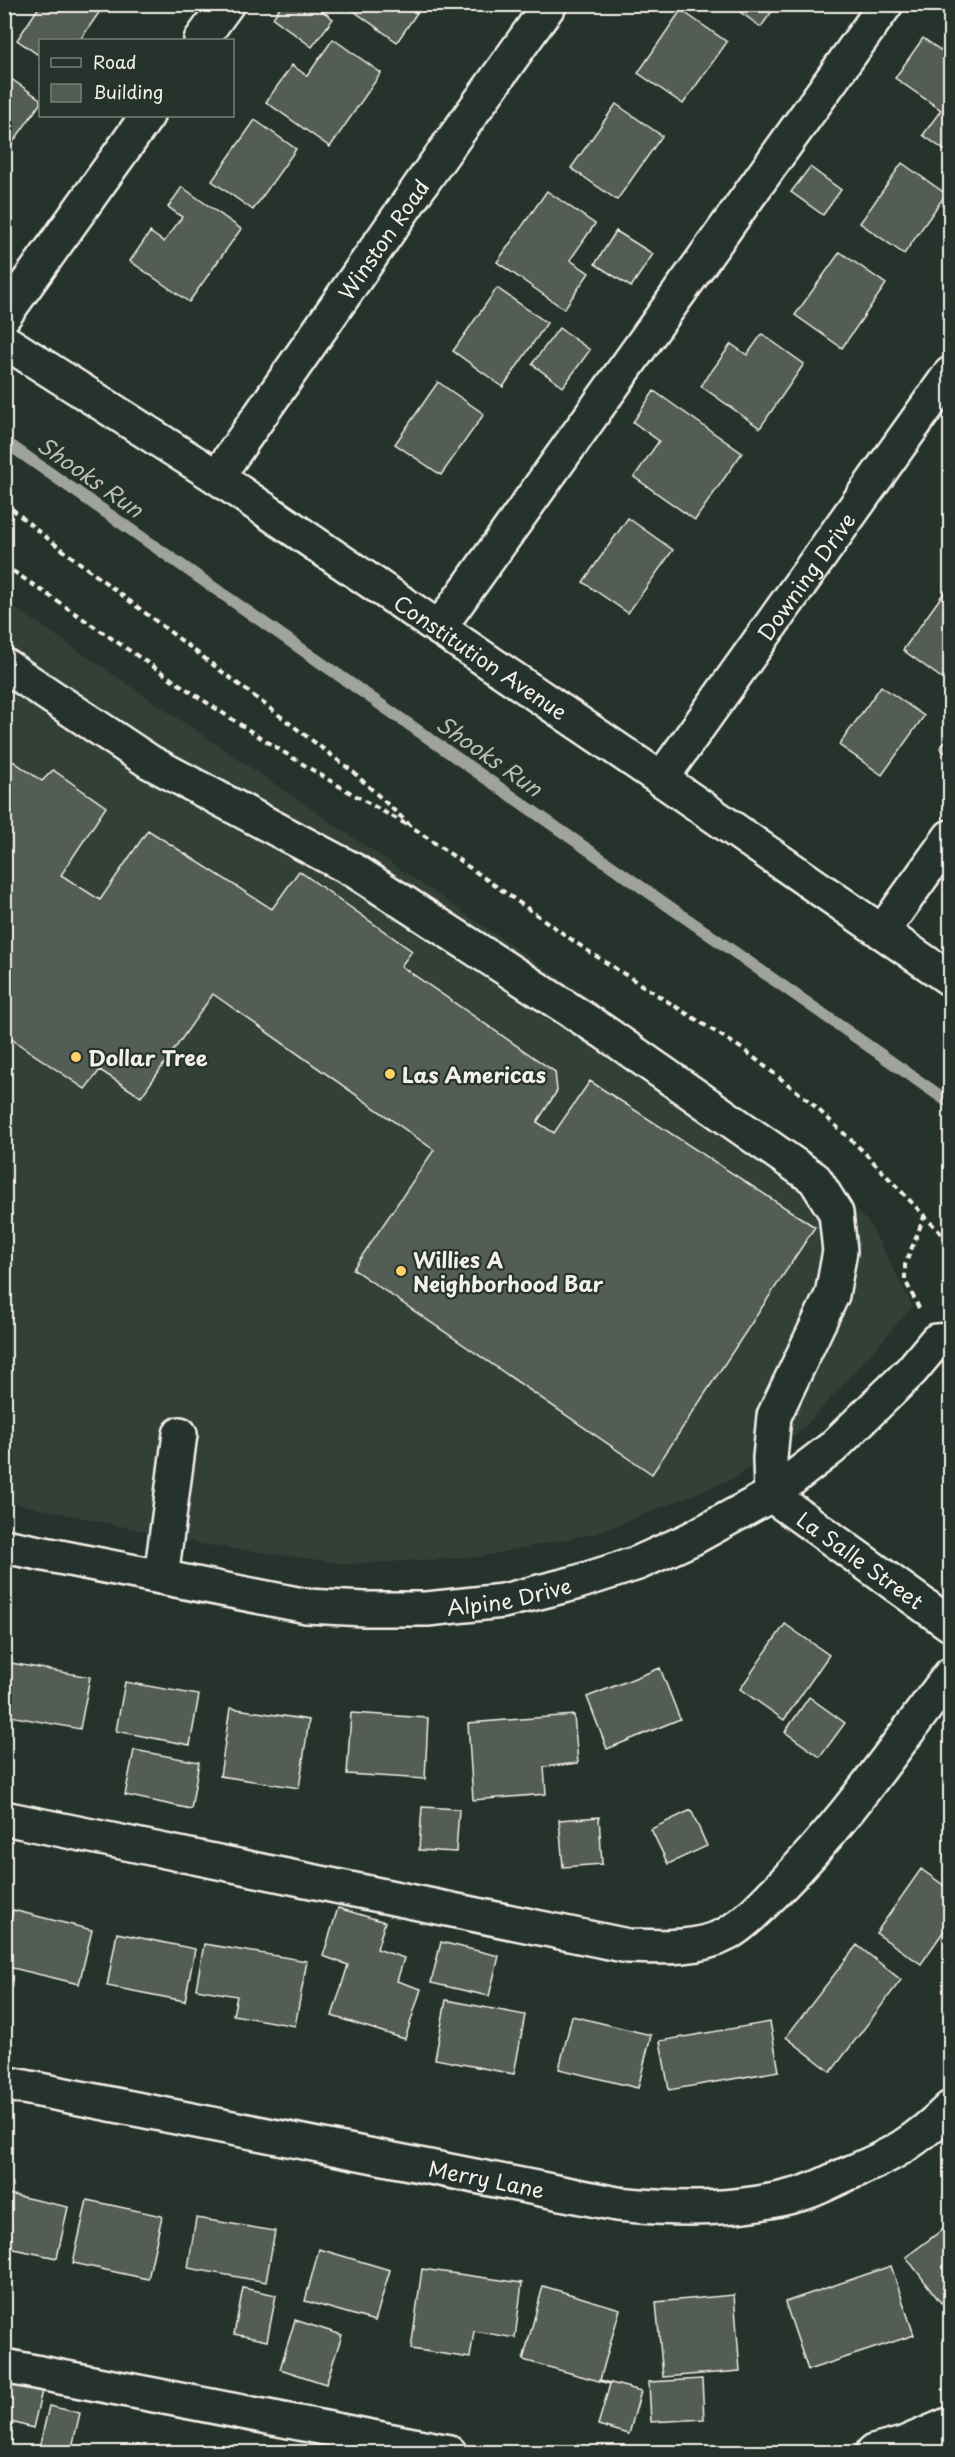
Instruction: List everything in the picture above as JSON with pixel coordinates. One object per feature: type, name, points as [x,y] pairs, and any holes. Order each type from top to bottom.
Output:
[{"type":"street","points":[[202,39],[227,4]]},
{"type":"street","name":"Winston Road","points":[[217,477],[550,4]]},
{"type":"street","points":[[439,628],[886,4]]},
{"type":"street","points":[[4,316],[146,117]]},
{"type":"street","name":"Constitution Avenue","points":[[4,341],[217,477],[951,979]]},
{"type":"street","name":"Downing Drive","points":[[661,779],[951,374]]},
{"type":"street","points":[[4,665],[150,762],[355,871],[604,1032],[814,1179],[836,1213],[840,1251],[832,1295],[774,1416],[770,1458],[771,1495]]},
{"type":"street","points":[[882,932],[951,837]]},
{"type":"street","name":"Alpine Drive","points":[[4,1546],[307,1606],[428,1609],[503,1600],[575,1583],[638,1563],[691,1539],[771,1495],[832,1448],[943,1340]]},
{"type":"street","points":[[161,1577],[180,1434]]},
{"type":"street","name":"La Salle Street","points":[[771,1495],[951,1624]]},
{"type":"street","points":[[4,1818],[628,1946],[663,1947],[698,1944],[726,1934],[750,1917],[812,1856],[951,1675]]},
{"type":"street","name":"Merry Lane","points":[[4,2083],[617,2204],[666,2209],[712,2208],[757,2203],[801,2194],[885,2159],[926,2133],[951,2108]]},
{"type":"street","points":[[4,2366],[449,2452]]},
{"type":"street","points":[[873,2452],[903,2444],[951,2424]]},
{"type":"path","points":[[4,502],[38,531],[352,771],[412,827]]},
{"type":"path","points":[[4,565],[314,772],[412,827],[588,951],[744,1050],[808,1100],[864,1152],[951,1243]]},
{"type":"path","points":[[924,1216],[904,1265],[905,1280],[943,1340]]},
{"type":"shaded area","points":[[4,600],[586,996],[772,1129],[869,1223],[913,1306],[804,1428],[735,1478],[597,1533],[478,1557],[348,1564],[207,1545],[5,1501]]},
{"type":"building","points":[[41,4],[105,4],[81,39],[39,39],[39,55],[17,40]]},
{"type":"building","points":[[282,4],[313,4],[333,19],[312,47],[273,18]]},
{"type":"building","points":[[355,4],[423,4],[397,42],[351,9]]},
{"type":"building","points":[[729,4],[777,4],[761,27]]},
{"type":"building","points":[[681,10],[727,42],[683,104],[638,73]]},
{"type":"building","points":[[923,38],[950,57],[950,154],[923,135],[941,110],[895,78]]},
{"type":"building","points":[[333,39],[381,73],[330,147],[266,102],[292,65],[307,76]]},
{"type":"building","points":[[4,74],[39,98],[39,105],[4,155]]},
{"type":"building","points":[[616,104],[662,136],[617,200],[571,168]]},
{"type":"building","points":[[255,120],[296,149],[253,210],[212,181]]},
{"type":"building","points":[[902,163],[946,194],[904,254],[860,223]]},
{"type":"building","points":[[810,167],[841,190],[823,215],[791,192]]},
{"type":"building","points":[[182,187],[241,229],[189,302],[130,261],[150,232],[164,242],[182,217],[168,207]]},
{"type":"building","points":[[547,191],[595,224],[570,260],[589,273],[564,309],[497,262]]},
{"type":"building","points":[[616,231],[653,254],[631,287],[595,264]]},
{"type":"building","points":[[840,252],[886,284],[842,348],[795,315]]},
{"type":"building","points":[[497,288],[547,323],[503,387],[453,351]]},
{"type":"building","points":[[559,328],[590,350],[563,387],[532,364]]},
{"type":"building","points":[[762,334],[804,364],[760,428],[701,386],[731,344],[747,355]]},
{"type":"building","points":[[438,382],[484,414],[441,475],[395,444]]},
{"type":"building","points":[[654,391],[742,453],[695,520],[634,477],[659,441],[633,422]]},
{"type":"building","points":[[628,518],[673,550],[628,613],[583,582]]},
{"type":"building","points":[[948,587],[950,589],[950,677],[947,682],[903,650]]},
{"type":"building","points":[[881,686],[924,716],[882,775],[839,745]]},
{"type":"building","points":[[950,735],[950,757],[940,748]]},
{"type":"building","points":[[4,755],[42,781],[53,770],[106,807],[61,875],[100,900],[148,830],[272,909],[299,871],[412,951],[401,966],[555,1072],[557,1091],[537,1122],[554,1133],[590,1081],[815,1227],[652,1474],[353,1269],[434,1150],[213,994],[141,1097],[100,1070],[85,1089],[4,1034]]},
{"type":"building","points":[[785,1624],[829,1655],[784,1720],[740,1689]]},
{"type":"building","points":[[11,1663],[90,1677],[80,1729],[4,1715],[4,1701]]},
{"type":"building","points":[[660,1668],[680,1719],[607,1749],[587,1697]]},
{"type":"building","points":[[125,1682],[199,1695],[190,1745],[116,1731]]},
{"type":"building","points":[[809,1697],[845,1723],[820,1757],[785,1732]]},
{"type":"building","points":[[230,1708],[309,1720],[299,1788],[220,1776]]},
{"type":"building","points":[[351,1713],[428,1718],[425,1779],[347,1774]]},
{"type":"building","points":[[574,1715],[578,1763],[544,1767],[546,1794],[473,1800],[468,1723]]},
{"type":"building","points":[[134,1750],[199,1762],[191,1809],[125,1795]]},
{"type":"building","points":[[422,1807],[459,1809],[456,1852],[419,1850]]},
{"type":"building","points":[[691,1810],[707,1846],[668,1864],[651,1829]]},
{"type":"building","points":[[599,1817],[602,1864],[563,1867],[559,1820]]},
{"type":"building","points":[[921,1869],[950,1890],[950,1922],[921,1964],[876,1933]]},
{"type":"building","points":[[338,1908],[385,1922],[377,1949],[404,1958],[397,1981],[421,1989],[405,2039],[332,2016],[348,1965],[323,1956]]},
{"type":"building","points":[[13,1910],[92,1930],[79,1984],[4,1966],[4,1948]]},
{"type":"building","points":[[117,1933],[195,1949],[185,2001],[107,1986]]},
{"type":"building","points":[[441,1942],[499,1956],[489,1996],[431,1983]]},
{"type":"building","points":[[204,1944],[307,1961],[295,2026],[233,2015],[237,1996],[196,1989]]},
{"type":"building","points":[[857,1945],[901,1980],[831,2072],[786,2037]]},
{"type":"building","points":[[446,2000],[525,2015],[514,2074],[435,2059]]},
{"type":"building","points":[[572,2016],[651,2035],[638,2088],[559,2069]]},
{"type":"building","points":[[770,2022],[779,2071],[669,2090],[660,2041]]},
{"type":"building","points":[[4,2193],[68,2207],[57,2258],[4,2247]]},
{"type":"building","points":[[87,2200],[162,2216],[148,2279],[73,2263]]},
{"type":"building","points":[[196,2218],[275,2231],[266,2282],[188,2268]]},
{"type":"building","points":[[950,2224],[950,2296],[941,2303],[906,2257]]},
{"type":"building","points":[[319,2249],[390,2270],[375,2321],[305,2301]]},
{"type":"building","points":[[891,2266],[914,2335],[808,2370],[785,2302]]},
{"type":"building","points":[[422,2269],[522,2283],[515,2338],[474,2331],[470,2358],[411,2349]]},
{"type":"building","points":[[543,2286],[620,2309],[600,2380],[641,2391],[629,2434],[598,2425],[610,2384],[523,2360]]},
{"type":"building","points":[[243,2288],[276,2295],[267,2341],[234,2334]]},
{"type":"building","points":[[734,2295],[740,2371],[663,2377],[656,2302]]},
{"type":"building","points":[[295,2320],[342,2335],[326,2384],[280,2369]]},
{"type":"building","points":[[4,2376],[43,2387],[33,2428],[4,2420]]},
{"type":"building","points":[[702,2379],[704,2419],[651,2422],[649,2382]]},
{"type":"building","points":[[49,2406],[80,2413],[71,2452],[39,2449]]},
{"type":"waterway","name":"Shooks Run","points":[[4,441],[950,1103]]},
{"type":"place","name":"Dollar Tree","points":[[76,1057]]},
{"type":"place","name":"Las Americas","points":[[390,1074]]},
{"type":"place","name":"Willies A Neighborhood Bar","points":[[401,1271]]}]
